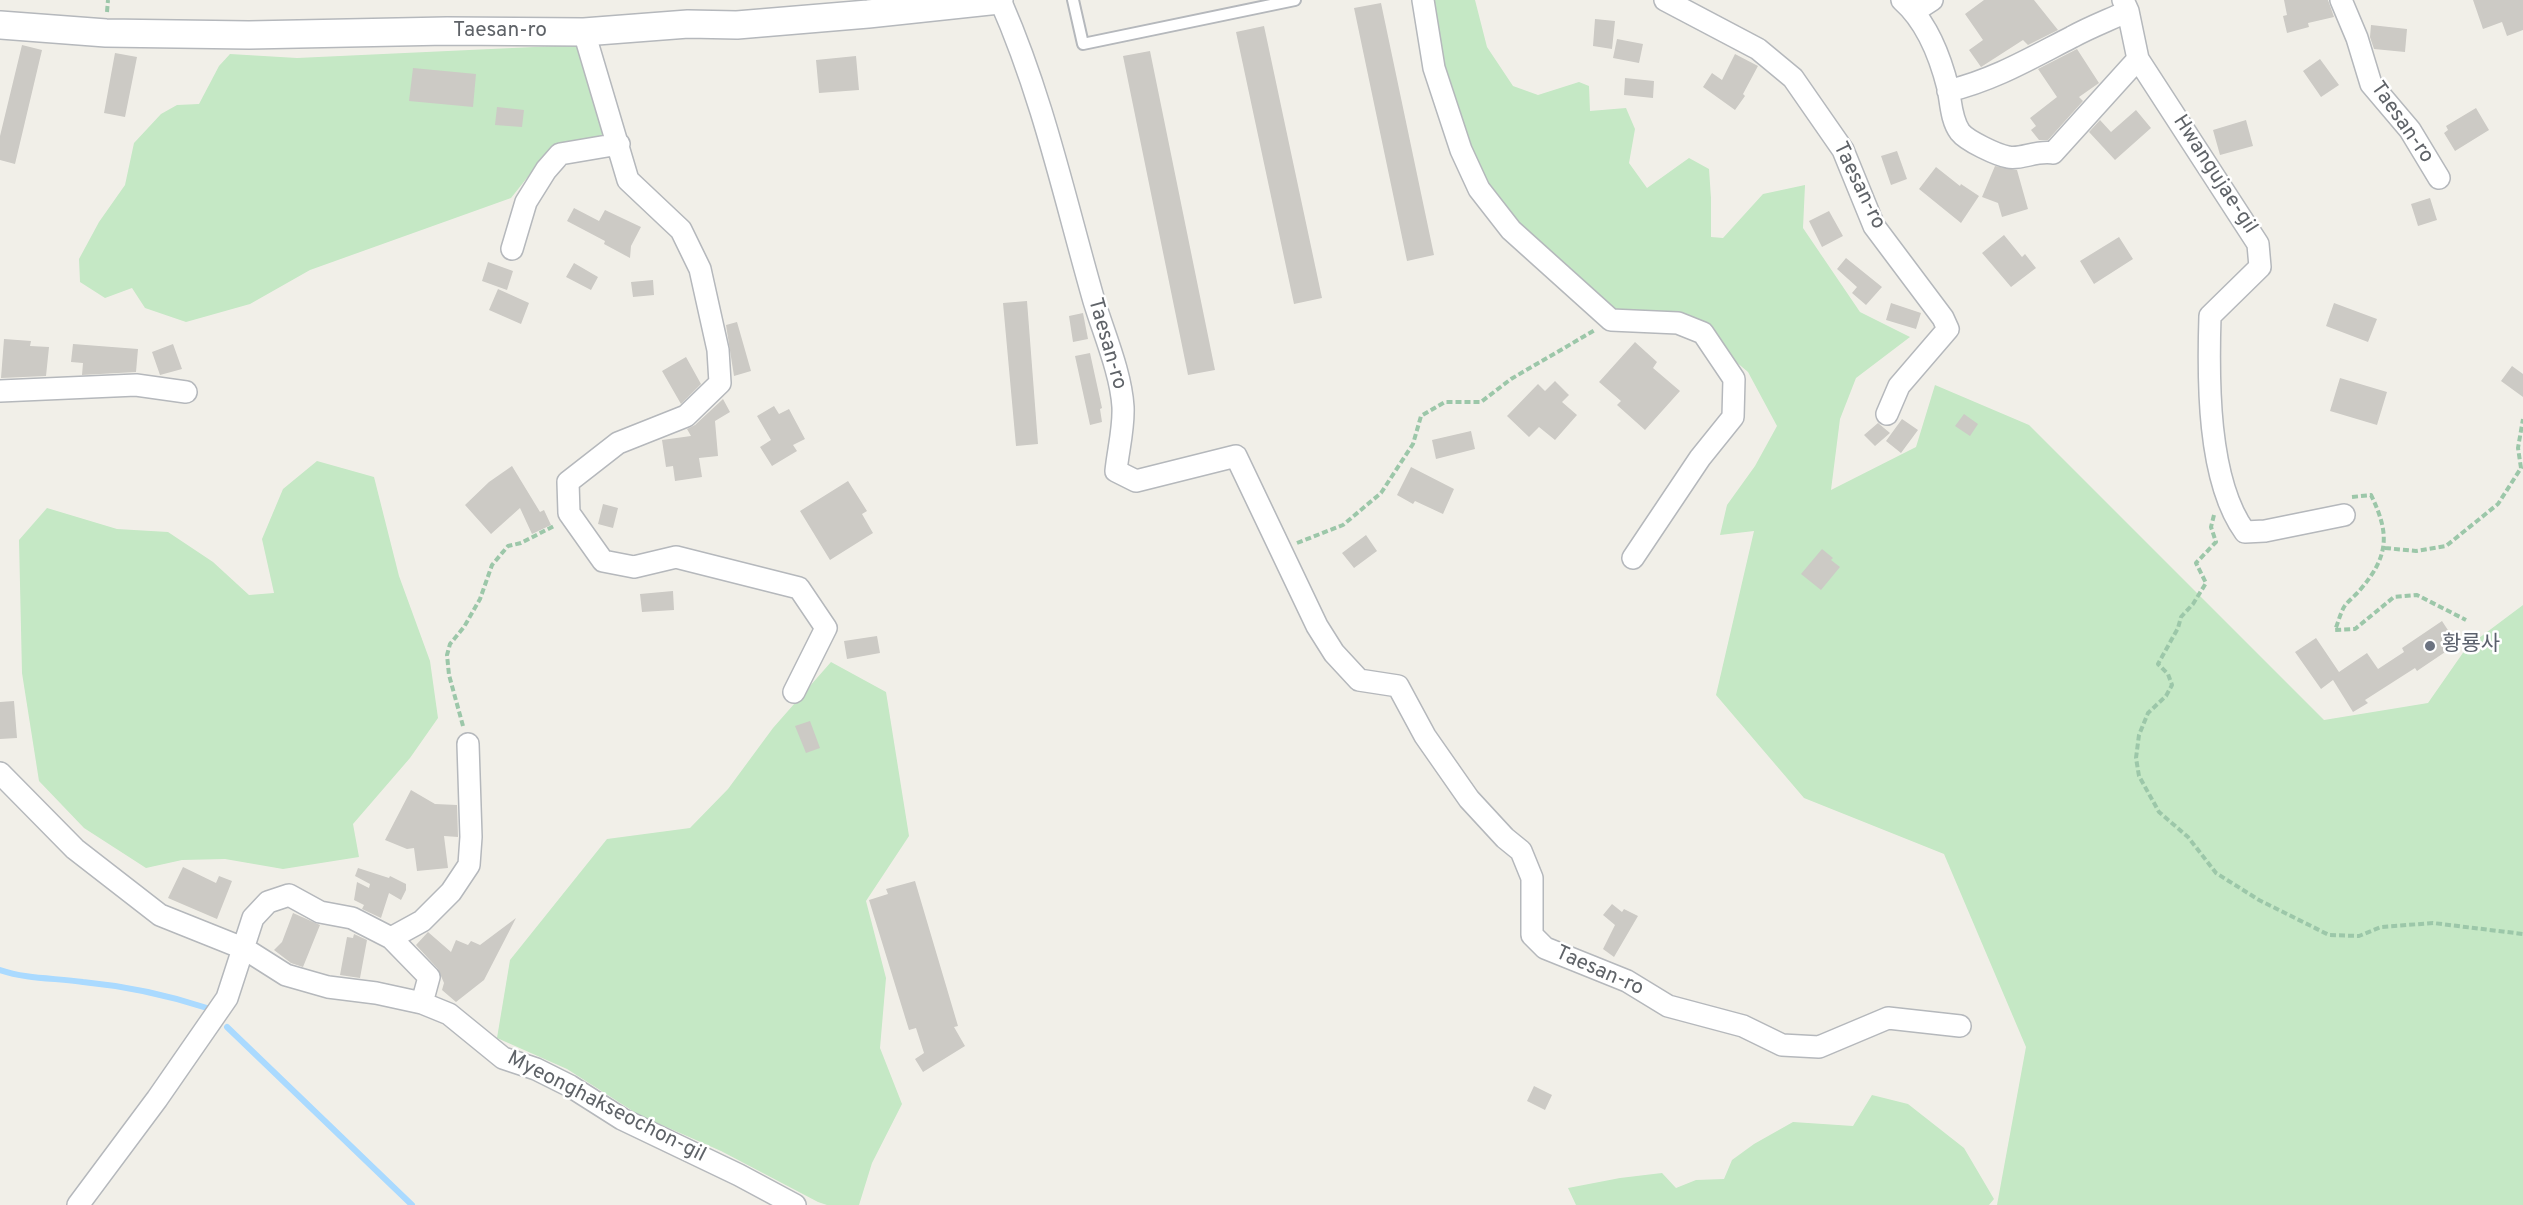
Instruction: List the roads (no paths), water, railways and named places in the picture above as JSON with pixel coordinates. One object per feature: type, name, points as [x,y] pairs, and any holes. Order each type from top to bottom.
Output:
[{"type":"street","name":"Taesan-ro","points":[[0,25],[106,33],[249,35],[447,31],[584,32],[688,24],[737,25],[1000,0],[1015,34],[1037,98],[1094,303],[1111,350],[1123,407],[1116,471],[1136,481],[1236,456],[1317,626],[1334,653],[1359,680],[1398,686],[1425,736],[1469,799],[1505,838],[1521,851],[1532,878],[1532,935],[1545,948],[1627,981],[1668,1006],[1743,1026],[1782,1045],[1819,1047],[1888,1018],[1960,1026]]},
{"type":"street","points":[[1423,0],[1434,68],[1461,150],[1479,189],[1511,230],[1611,320],[1678,323],[1703,333],[1734,379],[1733,417],[1700,458],[1633,558]]},
{"type":"street","name":"Taesan-ro","points":[[1665,0],[1758,49],[1793,78],[1843,150],[1874,226],[1943,318],[1948,329],[1899,386],[1887,414]]},
{"type":"street","name":"Taesan-ro","points":[[2341,0],[2357,38],[2371,84],[2410,130],[2439,178]]},
{"type":"street","points":[[1916,4],[1948,91],[1950,109],[1960,133],[1984,148],[2010,158],[2041,151],[2053,153],[2138,59]]},
{"type":"street","points":[[1948,91],[2003,73],[2125,6]]},
{"type":"street","name":"Hwangujae-gil","points":[[2125,6],[2138,59],[2258,244],[2260,267],[2210,316],[2208,381],[2216,451],[2233,516],[2245,532],[2265,531],[2344,515]]},
{"type":"street","points":[[584,32],[620,144],[628,180],[681,230],[700,269],[718,350],[720,383],[686,416],[618,443],[568,482],[570,516],[603,561],[634,567],[676,557],[799,588],[826,628],[794,692]]},
{"type":"street","points":[[512,249],[526,202],[546,170],[560,154],[620,144]]},
{"type":"street","points":[[0,391],[136,385],[186,392]]},
{"type":"street","points":[[391,938],[422,921],[451,892],[469,865],[471,837],[468,744]]},
{"type":"street","name":"Myeonghakseochon-gil","points":[[0,773],[75,849],[160,915],[245,949],[286,975],[328,987],[376,993],[422,1003],[449,1014],[503,1058],[536,1069],[570,1086],[622,1119],[739,1175],[795,1205]]},
{"type":"street","points":[[78,1205],[157,1099],[227,998],[254,918],[268,902],[289,895],[320,912],[352,918],[391,938],[429,977],[422,1003]]},
{"type":"lane","points":[[1073,0],[1083,44],[1292,0]]},
{"type":"waterway","points":[[0,970],[30,977],[130,989],[207,1008]]},
{"type":"waterway","points":[[227,1027],[412,1205]]},
{"type":"place","name":"황룡사","points":[[2430,646]]}]
